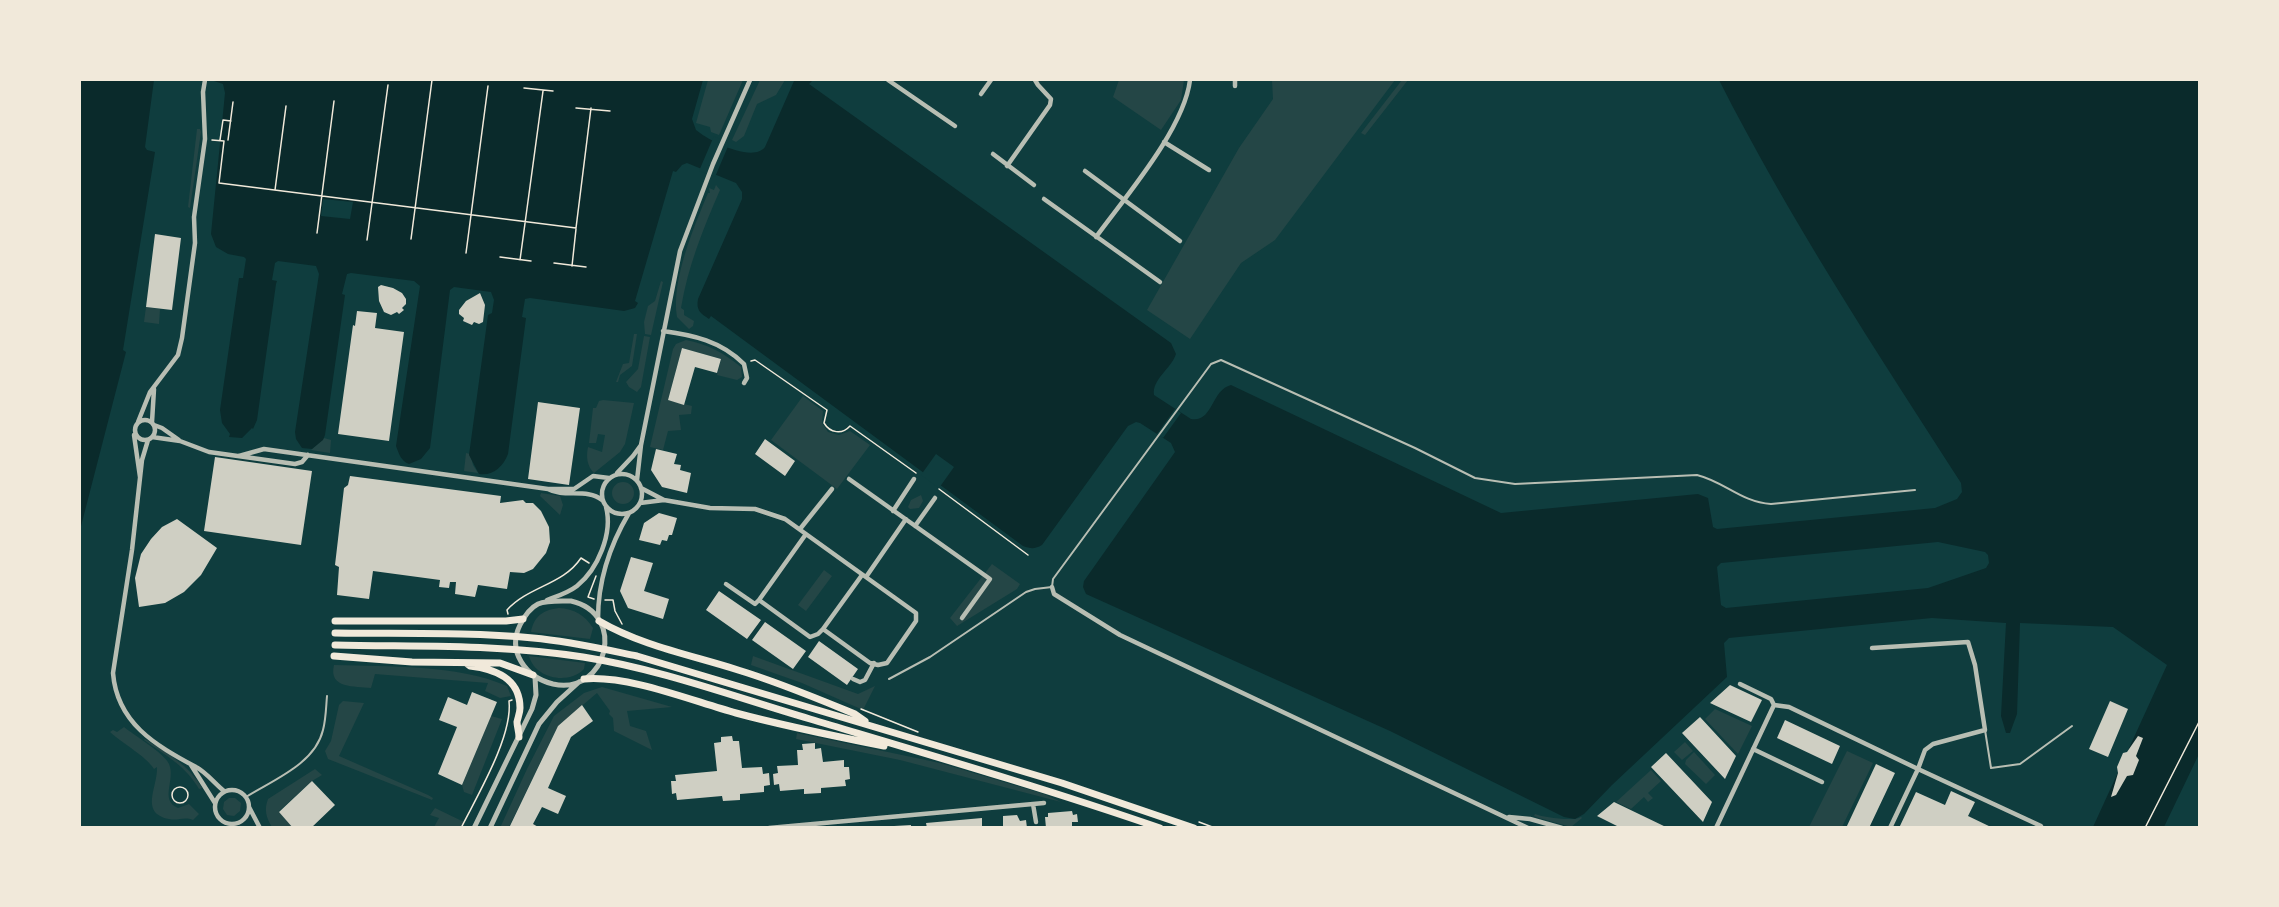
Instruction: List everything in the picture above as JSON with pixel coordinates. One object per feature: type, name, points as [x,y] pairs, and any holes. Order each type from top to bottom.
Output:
[{"type":"main road","points":[[335,621],[506,621],[523,619]]},
{"type":"main road","points":[[599,620],[631,638],[740,670],[812,696],[855,714],[872,726]]},
{"type":"main road","points":[[335,633],[486,635],[574,643],[637,656],[1072,787],[1194,828]]},
{"type":"main road","points":[[334,645],[505,649],[585,657],[650,672],[1068,797],[1160,828]]},
{"type":"main road","points":[[334,656],[500,663],[534,676]]},
{"type":"main road","points":[[466,663],[500,673],[512,683],[520,703],[517,722],[519,737]]},
{"type":"main road","points":[[581,681],[611,680],[771,722],[924,754]]},
{"type":"street","points":[[140,477],[134,446],[138,422],[150,392],[178,355],[182,338],[195,243],[194,217],[205,139],[205,80]]},
{"type":"street","points":[[637,480],[641,445],[680,251],[750,80]]},
{"type":"street","points":[[888,80],[955,126]]},
{"type":"street","points":[[981,94],[992,80]]},
{"type":"street","points":[[1007,166],[1050,105],[1051,99],[1035,80]]},
{"type":"street","points":[[1096,237],[1164,142],[1185,103],[1190,80]]},
{"type":"street","points":[[1235,86],[1236,80]]},
{"type":"street","points":[[1164,142],[1209,170]]},
{"type":"street","points":[[993,154],[1034,185]]},
{"type":"street","points":[[1085,171],[1180,241]]},
{"type":"street","points":[[1044,200],[1160,282]]},
{"type":"street","points":[[663,331],[708,340],[744,364],[747,378],[744,383]]},
{"type":"street","points":[[154,389],[153,424],[155,431],[150,438],[140,477],[132,550],[113,673],[114,686],[120,705],[135,725],[197,767],[224,791],[238,791],[246,797],[260,828]]},
{"type":"street","points":[[138,422],[147,420],[180,441]]},
{"type":"street","points":[[135,432],[140,439],[180,441],[209,452],[295,464],[302,462],[308,455]]},
{"type":"street","points":[[602,500],[602,488],[609,478],[615,475],[641,445]]},
{"type":"street","points":[[239,456],[260,449],[548,489],[574,489],[593,476],[609,478]]},
{"type":"street","points":[[615,475],[627,474],[637,480],[641,488],[640,503]]},
{"type":"street","points":[[849,479],[990,579],[962,618]]},
{"type":"street","points":[[894,511],[914,479]]},
{"type":"street","points":[[641,488],[664,500]]},
{"type":"street","points":[[548,489],[569,494],[592,494],[602,500],[609,518],[604,542],[588,575],[568,592],[537,605],[523,619],[515,646],[520,662],[534,676],[556,684],[581,681]]},
{"type":"street","points":[[800,530],[832,489]]},
{"type":"street","points":[[915,525],[935,498]]},
{"type":"street","points":[[490,828],[539,724],[554,705],[595,670],[603,654],[604,635],[599,620],[601,584],[618,532],[629,513],[640,503],[664,500],[710,508],[755,509],[785,519],[916,614],[916,621],[887,663],[878,665],[870,663],[823,629]]},
{"type":"street","points":[[606,507],[616,513],[629,513]]},
{"type":"street","points":[[759,600],[810,637],[818,634],[906,519]]},
{"type":"street","points":[[726,584],[755,604],[806,534]]},
{"type":"street","points":[[1052,587],[1054,594],[1120,635],[1528,828]]},
{"type":"street","points":[[537,605],[556,601],[577,603],[586,607],[599,620]]},
{"type":"street","points":[[1872,648],[1968,642],[1976,665],[1985,730],[1933,744],[1925,750],[1890,828]]},
{"type":"street","points":[[853,679],[860,682],[865,680],[874,663]]},
{"type":"street","points":[[474,828],[534,702],[536,690],[534,676]]},
{"type":"street","points":[[1740,684],[1771,699],[1774,705]]},
{"type":"street","points":[[1716,828],[1774,705]]},
{"type":"street","points":[[1774,705],[1789,707],[2041,826]]},
{"type":"street","points":[[1753,749],[1822,782]]},
{"type":"street","points":[[191,765],[215,803],[216,815],[219,819],[228,824],[240,825],[249,807]]},
{"type":"street","points":[[215,803],[224,791]]},
{"type":"street","points":[[769,828],[1044,803]]},
{"type":"street","points":[[1033,804],[1036,822]]},
{"type":"street","points":[[1506,817],[1530,819],[1562,828]]},
{"type":"lane","points":[[889,679],[930,657],[1026,592],[1052,587],[1053,579],[1211,364],[1216,361],[1226,361],[1475,478],[1515,484],[1697,475],[1706,477],[1744,498],[1757,503],[1772,504],[1915,490]]},
{"type":"lane","points":[[246,797],[292,769],[316,746],[323,730],[327,696]]},
{"type":"lane","points":[[1985,730],[1991,768],[2020,764],[2072,726]]},
{"type":"path","points":[[411,239],[432,80]]},
{"type":"path","points":[[367,240],[387,85]]},
{"type":"path","points":[[466,253],[488,86]]},
{"type":"path","points":[[524,88],[553,91]]},
{"type":"path","points":[[520,260],[543,91]]},
{"type":"path","points":[[317,233],[334,101]]},
{"type":"path","points":[[228,140],[233,102]]},
{"type":"path","points":[[274,190],[286,106]]},
{"type":"path","points":[[576,108],[610,111]]},
{"type":"path","points":[[572,266],[591,108]]},
{"type":"path","points":[[220,140],[223,120],[231,121]]},
{"type":"path","points":[[205,139],[224,141],[219,183],[576,228]]},
{"type":"path","points":[[500,257],[531,261]]},
{"type":"path","points":[[554,263],[586,267]]},
{"type":"path","points":[[744,364],[755,360],[827,410],[824,423],[830,429],[842,432],[850,426],[919,475]]},
{"type":"path","points":[[939,489],[1028,555]]},
{"type":"path","points":[[507,610],[528,592],[562,577],[581,558],[586,560]]},
{"type":"path","points":[[593,598],[588,597],[597,573]]},
{"type":"path","points":[[606,600],[613,600],[615,611],[623,625],[628,628]]},
{"type":"path","points":[[461,828],[499,746],[510,715],[509,700]]},
{"type":"path","points":[[2145,828],[2199,720]]},
{"type":"path","points":[[179,787],[184,788],[188,793],[187,801],[182,804],[177,803],[172,797],[174,789],[179,787]]},
{"type":"shaded area","points":[[80,80],[154,80],[145,147],[155,152],[123,350],[126,352],[80,530]]},
{"type":"shaded area","points":[[211,80],[703,80],[692,119],[696,130],[731,149],[751,153],[765,147],[794,81],[812,81],[809,84],[1171,343],[1176,354],[1156,384],[1154,395],[1191,419],[1204,416],[1219,393],[1231,385],[1501,513],[1698,494],[1708,498],[1713,527],[1717,529],[1935,508],[1957,499],[1962,492],[1961,483],[1804,234],[1719,80],[2199,80],[2199,754],[2164,827],[2093,827],[2167,665],[2113,627],[2020,623],[2017,714],[2010,733],[2006,733],[2001,716],[2006,623],[1932,618],[1729,638],[1724,643],[1727,677],[1584,814],[1575,819],[1564,817],[1390,731],[1086,594],[1083,587],[1084,581],[1175,452],[1171,443],[1140,423],[1136,422],[1128,426],[1042,545],[1028,548],[711,316],[709,319],[703,315],[698,309],[698,299],[742,199],[742,192],[736,183],[687,163],[676,172],[673,171],[635,301],[638,303],[635,308],[624,311],[525,299],[522,317],[526,318],[508,454],[500,467],[493,472],[479,474],[469,455],[488,315],[492,313],[494,300],[491,292],[454,287],[450,290],[430,448],[421,459],[409,464],[402,459],[396,446],[420,286],[414,281],[351,273],[347,274],[342,294],[345,295],[325,435],[323,440],[312,449],[302,448],[296,439],[295,432],[319,274],[316,266],[278,261],[275,263],[272,280],[277,281],[257,420],[253,429],[242,438],[229,437],[230,434],[222,423],[220,410],[239,278],[243,278],[246,259],[228,254],[216,247],[211,234],[225,93],[223,84]],"holes":[[[1938,542],[1985,552],[1989,563],[1986,568],[1928,588],[1726,608],[1721,605],[1717,567],[1721,563]]]},
{"type":"shaded area","points":[[708,80],[743,80],[719,135],[711,132],[710,127],[696,123]]},
{"type":"shaded area","points":[[760,80],[785,80],[776,95],[757,104],[744,136],[736,142],[732,140]]},
{"type":"shaded area","points":[[1119,80],[1184,80],[1181,100],[1161,130],[1113,97]]},
{"type":"shaded area","points":[[1272,80],[1395,80],[1275,240],[1241,263],[1190,339],[1147,310],[1239,148],[1273,99]]},
{"type":"shaded area","points":[[1402,80],[1408,80],[1365,135],[1361,133]]},
{"type":"shaded area","points":[[197,129],[201,132],[190,208],[188,207]]},
{"type":"shaded area","points":[[716,185],[720,190],[697,248],[681,308],[684,310],[684,315],[694,321],[693,326],[689,329],[677,317],[676,302],[680,270],[690,237],[708,193],[710,193],[709,188],[714,190]]},
{"type":"shaded area","points":[[661,281],[663,282],[651,335],[645,334],[644,322],[648,306],[655,301]]},
{"type":"shaded area","points":[[146,307],[160,309],[159,324],[144,322]]},
{"type":"shaded area","points":[[634,334],[637,334],[632,366],[620,375],[616,382],[623,364],[629,363]]},
{"type":"shaded area","points":[[644,336],[650,337],[641,387],[637,392],[626,382],[638,369]]},
{"type":"shaded area","points":[[686,340],[728,357],[741,367],[742,377],[737,380],[717,375],[721,359],[682,348],[668,400],[692,406],[691,414],[679,415],[681,430],[668,431],[663,450],[650,447],[673,349],[676,344]]},
{"type":"shaded area","points":[[803,396],[823,411],[822,423],[828,432],[839,435],[850,431],[870,445],[837,489],[771,440]]},
{"type":"shaded area","points":[[599,401],[634,403],[625,444],[620,452],[594,473],[588,464],[587,451],[588,447],[602,452],[605,435],[598,434],[596,443],[589,443],[593,408],[596,408]]},
{"type":"shaded area","points":[[324,438],[331,440],[330,453],[311,450]]},
{"type":"shaded area","points":[[466,453],[470,454],[478,473],[464,471]]},
{"type":"shaded area","points":[[623,482],[631,485],[634,493],[631,501],[623,504],[615,501],[612,493],[615,485]]},
{"type":"shaded area","points":[[541,493],[560,496],[563,505],[560,515],[540,496]]},
{"type":"shaded area","points":[[921,495],[923,501],[919,508],[910,509],[908,507],[911,500]]},
{"type":"shaded area","points":[[992,564],[1020,584],[1017,589],[957,626],[950,618]]},
{"type":"shaded area","points":[[824,570],[832,576],[806,611],[798,605]]},
{"type":"shaded area","points":[[559,608],[574,611],[583,616],[593,628],[590,639],[531,632],[534,622],[540,615],[548,610]]},
{"type":"shaded area","points":[[529,656],[585,663],[584,669],[570,677],[553,677],[538,670],[532,664]]},
{"type":"shaded area","points":[[753,656],[858,694],[875,686],[863,710],[802,683],[751,665]]},
{"type":"shaded area","points":[[334,665],[444,670],[487,679],[507,686],[511,696],[500,698],[485,691],[488,683],[375,674],[371,688],[344,685],[335,678]]},
{"type":"shaded area","points":[[602,687],[672,707],[627,711],[630,726],[646,731],[652,750],[614,731],[610,711],[597,693],[558,726],[509,827],[500,828],[554,716],[584,693]]},
{"type":"shaded area","points":[[343,701],[364,703],[339,756],[428,795],[433,798],[432,800],[328,759],[325,751],[331,741],[339,705]]},
{"type":"shaded area","points":[[1715,709],[1752,726],[1738,754],[1705,719]]},
{"type":"shaded area","points":[[491,716],[502,719],[472,795],[464,792],[462,785]]},
{"type":"shaded area","points":[[124,727],[155,750],[169,764],[171,770],[170,800],[178,808],[189,804],[199,814],[193,820],[169,819],[160,816],[155,811],[152,798],[157,767],[154,769],[146,759],[110,732],[113,730],[117,732]]},
{"type":"shaded area","points":[[797,733],[940,763],[1044,794],[1061,802],[900,760],[796,739]]},
{"type":"shaded area","points":[[145,739],[184,766],[202,788],[199,789],[181,767]]},
{"type":"shaded area","points":[[1685,742],[1693,751],[1682,760],[1674,752]]},
{"type":"shaded area","points":[[1847,751],[1873,763],[1842,827],[1809,827]]},
{"type":"shaded area","points":[[1694,752],[1715,775],[1706,784],[1685,764]]},
{"type":"shaded area","points":[[315,769],[322,775],[312,781],[279,811],[293,827],[272,827],[266,813],[268,799]]},
{"type":"shaded area","points":[[1651,770],[1661,781],[1648,793],[1653,798],[1648,802],[1644,797],[1631,809],[1616,802]]},
{"type":"shaded area","points":[[229,798],[235,798],[241,803],[240,811],[234,816],[227,815],[223,809],[224,802]]},
{"type":"shaded area","points":[[435,808],[464,822],[461,827],[434,827],[439,818],[430,815]]},
{"type":"shaded area","points":[[1535,814],[1558,818],[1582,818],[1571,827],[1539,818],[1534,816]]},
{"type":"pier","points":[[714,136],[729,144],[715,177],[699,171]]},
{"type":"pier","points":[[323,199],[353,202],[350,219],[321,216]]},
{"type":"pier","points":[[1175,409],[1181,413],[1163,438],[1157,434]]},
{"type":"pier","points":[[936,454],[954,467],[939,488],[921,475]]},
{"type":"building","points":[[155,234],[181,238],[172,310],[146,307]]},
{"type":"building","points":[[381,285],[402,293],[406,299],[406,304],[402,308],[404,310],[399,314],[397,312],[391,315],[384,312],[379,301],[378,287]]},
{"type":"building","points":[[480,293],[485,305],[483,322],[479,324],[474,322],[472,325],[463,321],[464,318],[459,314],[459,310],[466,301]]},
{"type":"building","points":[[357,311],[377,313],[375,328],[404,332],[389,441],[338,434],[353,325],[355,326]]},
{"type":"building","points":[[682,348],[721,359],[717,373],[695,367],[684,405],[668,400]]},
{"type":"building","points":[[538,402],[580,408],[569,485],[528,479]]},
{"type":"building","points":[[765,439],[795,461],[785,476],[755,454]]},
{"type":"building","points":[[656,449],[677,454],[674,464],[681,465],[680,470],[691,473],[687,493],[662,487],[651,470]]},
{"type":"building","points":[[215,457],[312,471],[301,545],[204,531]]},
{"type":"building","points":[[350,476],[501,496],[500,503],[523,500],[526,503],[533,503],[541,511],[549,527],[550,542],[546,553],[533,569],[524,573],[510,572],[507,589],[478,585],[475,597],[455,594],[456,582],[450,582],[449,588],[439,587],[440,580],[373,571],[369,599],[337,595],[339,567],[335,565],[344,488],[348,485]]},
{"type":"building","points":[[659,513],[677,518],[672,535],[669,535],[667,541],[662,540],[660,545],[639,540],[644,523]]},
{"type":"building","points":[[177,519],[217,548],[201,575],[184,592],[165,603],[139,607],[135,578],[141,554],[162,527]]},
{"type":"building","points":[[631,557],[653,563],[644,591],[669,599],[663,619],[628,608],[620,591]]},
{"type":"building","points":[[719,591],[761,620],[747,639],[706,610]]},
{"type":"building","points":[[765,622],[806,651],[793,669],[752,640]]},
{"type":"building","points":[[819,641],[858,669],[847,685],[808,657]]},
{"type":"building","points":[[1730,685],[1762,700],[1751,722],[1710,703]]},
{"type":"building","points":[[472,692],[497,702],[462,785],[438,774],[457,727],[439,720],[448,697],[467,705]]},
{"type":"building","points":[[2110,701],[2128,709],[2108,757],[2089,749]]},
{"type":"building","points":[[582,705],[593,721],[571,737],[548,788],[566,796],[558,814],[542,807],[533,824],[540,828],[509,828],[558,726]]},
{"type":"building","points":[[1700,717],[1736,756],[1725,779],[1682,733]]},
{"type":"building","points":[[1785,720],[1840,746],[1832,764],[1777,738]]},
{"type":"building","points":[[732,736],[733,741],[739,741],[742,768],[762,767],[763,774],[769,773],[770,785],[764,786],[764,792],[740,794],[740,800],[723,801],[722,796],[677,800],[676,793],[672,794],[671,781],[676,781],[675,775],[717,771],[714,743],[721,742],[721,737]]},
{"type":"building","points":[[2138,736],[2143,738],[2136,756],[2139,760],[2133,775],[2127,776],[2116,795],[2111,797],[2118,773],[2117,767],[2123,753],[2127,752]]},
{"type":"building","points":[[815,743],[815,749],[821,748],[823,762],[844,760],[844,767],[849,767],[850,779],[845,780],[846,786],[821,788],[821,793],[804,794],[804,789],[780,791],[779,784],[774,785],[773,774],[778,773],[777,766],[798,765],[797,750],[803,750],[802,744]]},
{"type":"building","points":[[1666,753],[1712,802],[1703,822],[1651,767]]},
{"type":"building","points":[[1876,764],[1895,773],[1869,828],[1846,828]]},
{"type":"building","points":[[312,781],[335,805],[311,828],[293,828],[279,812]]},
{"type":"building","points":[[1951,791],[1975,802],[1968,816],[1993,828],[1899,828],[1916,792],[1945,805]]},
{"type":"building","points":[[1614,802],[1668,828],[1621,828],[1597,816]]},
{"type":"building","points":[[1072,811],[1073,815],[1077,814],[1078,822],[1072,822],[1072,828],[1046,828],[1045,817],[1048,817],[1048,813]]},
{"type":"building","points":[[1017,815],[1020,821],[1026,820],[1027,828],[1003,828],[1003,816]]},
{"type":"building","points":[[982,818],[982,828],[927,828],[926,823]]},
{"type":"building","points":[[911,825],[911,828],[894,828],[894,826]]}]
